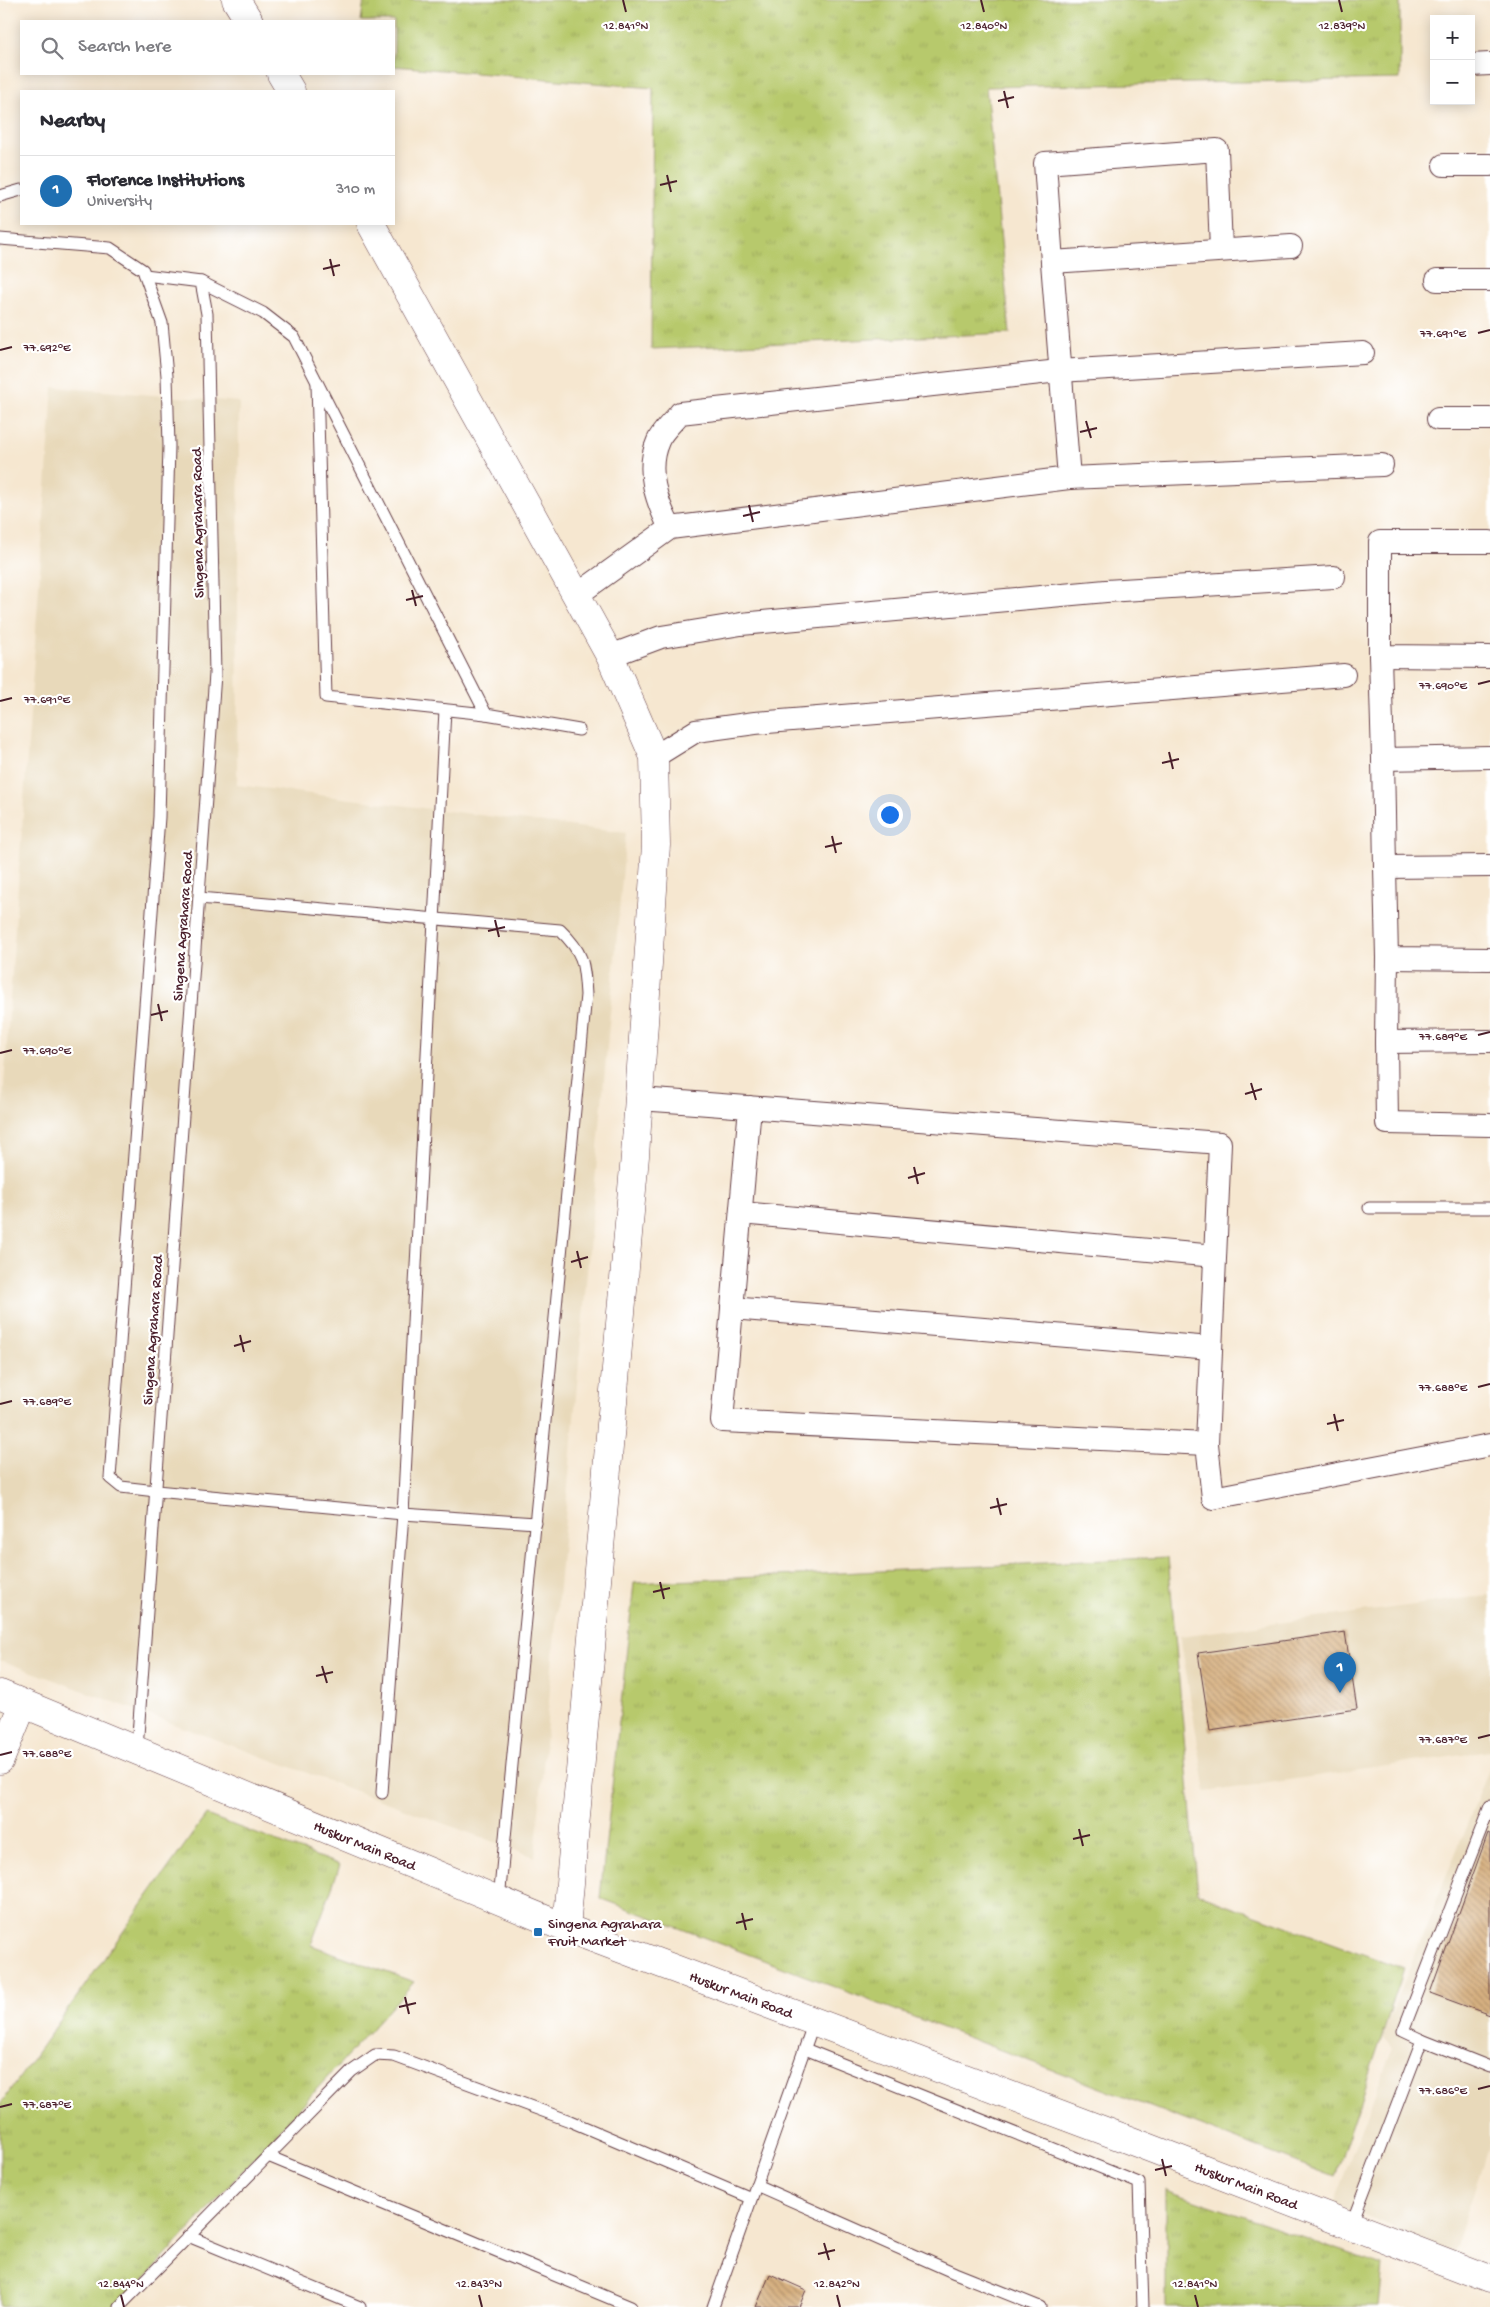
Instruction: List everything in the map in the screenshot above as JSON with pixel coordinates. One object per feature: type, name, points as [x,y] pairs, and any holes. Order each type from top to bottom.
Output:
[{"type":"street","points":[[236,0],[248,20]]},
{"type":"street","points":[[1475,65],[1490,64]]},
{"type":"street","points":[[282,75],[290,90]]},
{"type":"street","points":[[1069,478],[1045,163],[1217,150],[1221,249]]},
{"type":"street","points":[[1444,165],[1490,165]]},
{"type":"street","points":[[372,225],[610,656],[654,757],[656,845],[639,1099],[566,1928]]},
{"type":"street","points":[[1052,262],[1221,249],[1292,246]]},
{"type":"street","points":[[1437,280],[1490,280]]},
{"type":"street","points":[[670,528],[659,505],[651,468],[658,440],[680,413],[1060,371],[1363,354]]},
{"type":"street","points":[[1438,419],[1490,419]]},
{"type":"street","points":[[577,595],[670,528],[1069,478],[1382,465]]},
{"type":"street","points":[[1490,542],[1380,542],[1380,656],[1387,958],[1387,1123],[1490,1125]]},
{"type":"street","points":[[610,656],[661,636],[741,624],[1106,591],[1334,577]]},
{"type":"street","points":[[1380,656],[1490,657]]},
{"type":"street","points":[[654,757],[696,731],[755,723],[1344,675]]},
{"type":"street","points":[[1383,759],[1490,757]]},
{"type":"street","points":[[1385,867],[1490,866]]},
{"type":"street","points":[[1387,958],[1490,959]]},
{"type":"street","points":[[1386,1042],[1490,1041]]},
{"type":"street","points":[[639,1099],[1220,1143],[1207,1444],[1213,1498],[1490,1445]]},
{"type":"street","points":[[750,1107],[722,1421],[1207,1444]]},
{"type":"street","points":[[741,1213],[1215,1256]]},
{"type":"street","points":[[732,1308],[1211,1348]]},
{"type":"street","points":[[0,1760],[11,1699]]},
{"type":"street","name":"Huskur Main Road","points":[[11,1699],[566,1928],[1490,2279]]},
{"type":"lane","points":[[0,196],[20,190]]},
{"type":"lane","points":[[0,239],[110,248],[143,270],[162,323],[167,376],[169,446],[159,817],[110,1478],[121,1487],[156,1491],[403,1514],[536,1523]]},
{"type":"lane","points":[[145,275],[201,282],[263,313],[294,337],[486,714]]},
{"type":"lane","name":"Singena Agrahara Road","points":[[137,1751],[215,674],[208,314],[201,282]]},
{"type":"lane","points":[[317,381],[326,697],[486,714],[579,730]]},
{"type":"lane","points":[[382,1793],[403,1514],[445,710]]},
{"type":"lane","points":[[199,898],[560,930],[575,944],[584,964],[586,995],[499,1900]]},
{"type":"lane","points":[[1369,1208],[1490,1208]]},
{"type":"lane","points":[[1490,1806],[1404,2031],[1490,2067]]},
{"type":"lane","points":[[713,2307],[814,2022]]},
{"type":"lane","points":[[1351,2225],[1422,2040]]},
{"type":"lane","points":[[805,2049],[1138,2183],[1143,2307]]},
{"type":"lane","points":[[119,2307],[352,2071],[375,2055],[394,2056],[570,2121],[751,2198]]},
{"type":"lane","points":[[268,2156],[631,2307]]},
{"type":"lane","points":[[756,2185],[956,2273],[1040,2307]]},
{"type":"lane","points":[[188,2236],[360,2307]]},
{"type":"shaded area","points":[[53,387],[239,402],[237,785],[626,833],[535,1857],[0,1660],[0,1142]]},
{"type":"shaded area","points":[[1490,1595],[1490,1751],[1206,1792],[1180,1636]]},
{"type":"shaded area","points":[[1490,1767],[1490,2141],[1454,2253],[1333,2203],[1393,2047],[1382,2037]]},
{"type":"green space","points":[[364,0],[1400,0],[1400,79],[986,87],[1010,333],[651,349],[653,88],[395,66],[395,20],[361,20]]},
{"type":"green space","points":[[1168,1557],[1198,1894],[1404,1969],[1335,2177],[600,1898],[634,1583]]},
{"type":"green space","points":[[206,1815],[340,1865],[311,1945],[414,1982],[119,2307],[0,2307],[0,2105]]},
{"type":"green space","points":[[1166,2190],[1383,2265],[1379,2307],[1166,2307]]},
{"type":"building","points":[[1345,1632],[1357,1709],[1210,1731],[1198,1653]]},
{"type":"building","points":[[1488,1833],[1490,1834],[1490,2015],[1430,1993]]},
{"type":"building","points":[[770,2274],[806,2290],[799,2307],[756,2307]]},
{"type":"place","name":"Florence Institutions","points":[[1340,1693]]},
{"type":"place","name":"Singena Agrahara Fruit Market","points":[[538,1932]]}]
